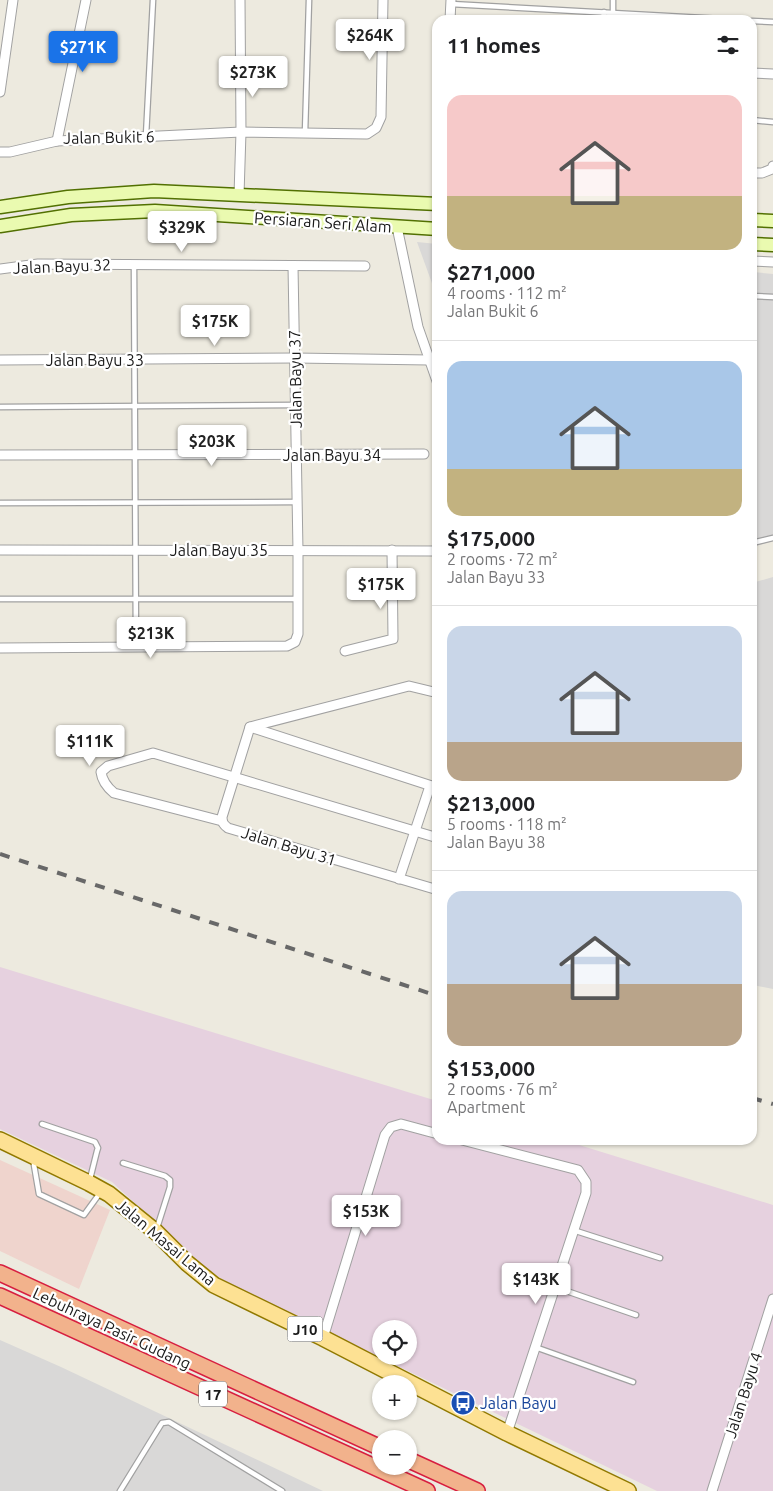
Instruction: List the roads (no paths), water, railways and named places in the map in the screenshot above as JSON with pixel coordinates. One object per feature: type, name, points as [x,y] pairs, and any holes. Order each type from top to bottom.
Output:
[{"type":"highway","name":"Lebuhraya Pasir Gudang","points":[[0,1273],[372,1444]]},
{"type":"highway","name":"Lebuhraya Pasir Gudang","points":[[0,1296],[427,1491]]},
{"type":"highway","points":[[417,1464],[478,1491]]},
{"type":"main road","name":"Persiaran Seri Alam","points":[[0,207],[68,197],[154,191],[432,204]]},
{"type":"main road","name":"Persiaran Seri Alam","points":[[0,226],[71,215],[155,211],[432,229]]},
{"type":"main road","points":[[757,220],[773,220]]},
{"type":"main road","points":[[757,244],[773,245]]},
{"type":"main road","name":"Jalan Masai Lama","points":[[0,1140],[109,1194],[156,1232],[187,1263],[214,1285],[323,1338],[507,1433],[628,1491]]},
{"type":"street","points":[[0,92],[13,0]]},
{"type":"street","name":"Jalan Bukit 6","points":[[86,0],[57,141],[241,132],[367,134],[376,128],[381,117],[384,0]]},
{"type":"street","points":[[238,0],[241,132],[239,195]]},
{"type":"street","points":[[450,15],[451,2]]},
{"type":"street","points":[[757,73],[773,74]]},
{"type":"street","points":[[0,152],[10,152],[57,141]]},
{"type":"street","points":[[757,173],[762,173],[772,167]]},
{"type":"street","points":[[396,227],[418,327],[432,368]]},
{"type":"street","points":[[418,228],[432,234]]},
{"type":"street","points":[[757,261],[773,262]]},
{"type":"street","name":"Jalan Bayu 32","points":[[0,269],[38,264],[365,266]]},
{"type":"street","name":"Jalan Bayu 37","points":[[136,647],[287,646],[295,642],[298,634],[298,551],[293,266]]},
{"type":"street","name":"Jalan Bayu 33","points":[[0,360],[295,358],[429,360]]},
{"type":"street","name":"Jalan Bayu 34","points":[[0,454],[424,454]]},
{"type":"street","name":"Jalan Bayu 35","points":[[0,550],[432,550]]},
{"type":"street","points":[[345,651],[393,639],[392,550]]},
{"type":"street","points":[[0,648],[136,647]]},
{"type":"street","points":[[250,727],[409,686],[432,692]]},
{"type":"street","points":[[250,727],[432,786]]},
{"type":"street","name":"Jalan Bayu 31","points":[[250,727],[222,817],[224,825],[228,828],[432,888]]},
{"type":"street","points":[[222,822],[114,793],[110,790],[101,772],[108,766],[153,753],[432,836]]},
{"type":"street","points":[[399,878],[432,792]]},
{"type":"street","points":[[323,1338],[385,1134],[391,1127],[401,1124],[432,1132]]},
{"type":"street","points":[[481,1145],[578,1170],[586,1182],[586,1193],[507,1433]]},
{"type":"street","name":"Jalan Bayu 4","points":[[712,1491],[773,1299]]},
{"type":"lane","points":[[146,137],[153,0]]},
{"type":"lane","points":[[306,133],[309,0]]},
{"type":"lane","points":[[612,13],[613,0]]},
{"type":"lane","points":[[451,2],[649,15]]},
{"type":"lane","points":[[757,21],[773,22]]},
{"type":"lane","points":[[757,120],[773,122]]},
{"type":"lane","points":[[134,265],[136,647]]},
{"type":"lane","points":[[757,296],[773,297]]},
{"type":"lane","points":[[0,407],[295,405]]},
{"type":"lane","points":[[0,503],[297,502]]},
{"type":"lane","points":[[757,542],[773,538]]},
{"type":"lane","points":[[0,599],[298,599]]},
{"type":"lane","points":[[34,1157],[39,1194],[84,1215],[86,1214],[96,1186],[98,1148],[95,1142],[42,1124]]},
{"type":"lane","points":[[123,1163],[165,1176],[170,1180],[170,1187],[156,1232]]},
{"type":"lane","points":[[574,1230],[660,1258]]},
{"type":"lane","points":[[555,1287],[636,1315]]},
{"type":"lane","points":[[535,1348],[633,1382]]},
{"type":"lane","points":[[120,1491],[160,1426],[169,1422],[273,1489],[282,1491]]},
{"type":"railway","points":[[0,854],[432,994]]},
{"type":"railway","points":[[757,1099],[773,1104]]},
{"type":"place","name":"Jalan Bayu","points":[[463,1403]]}]
